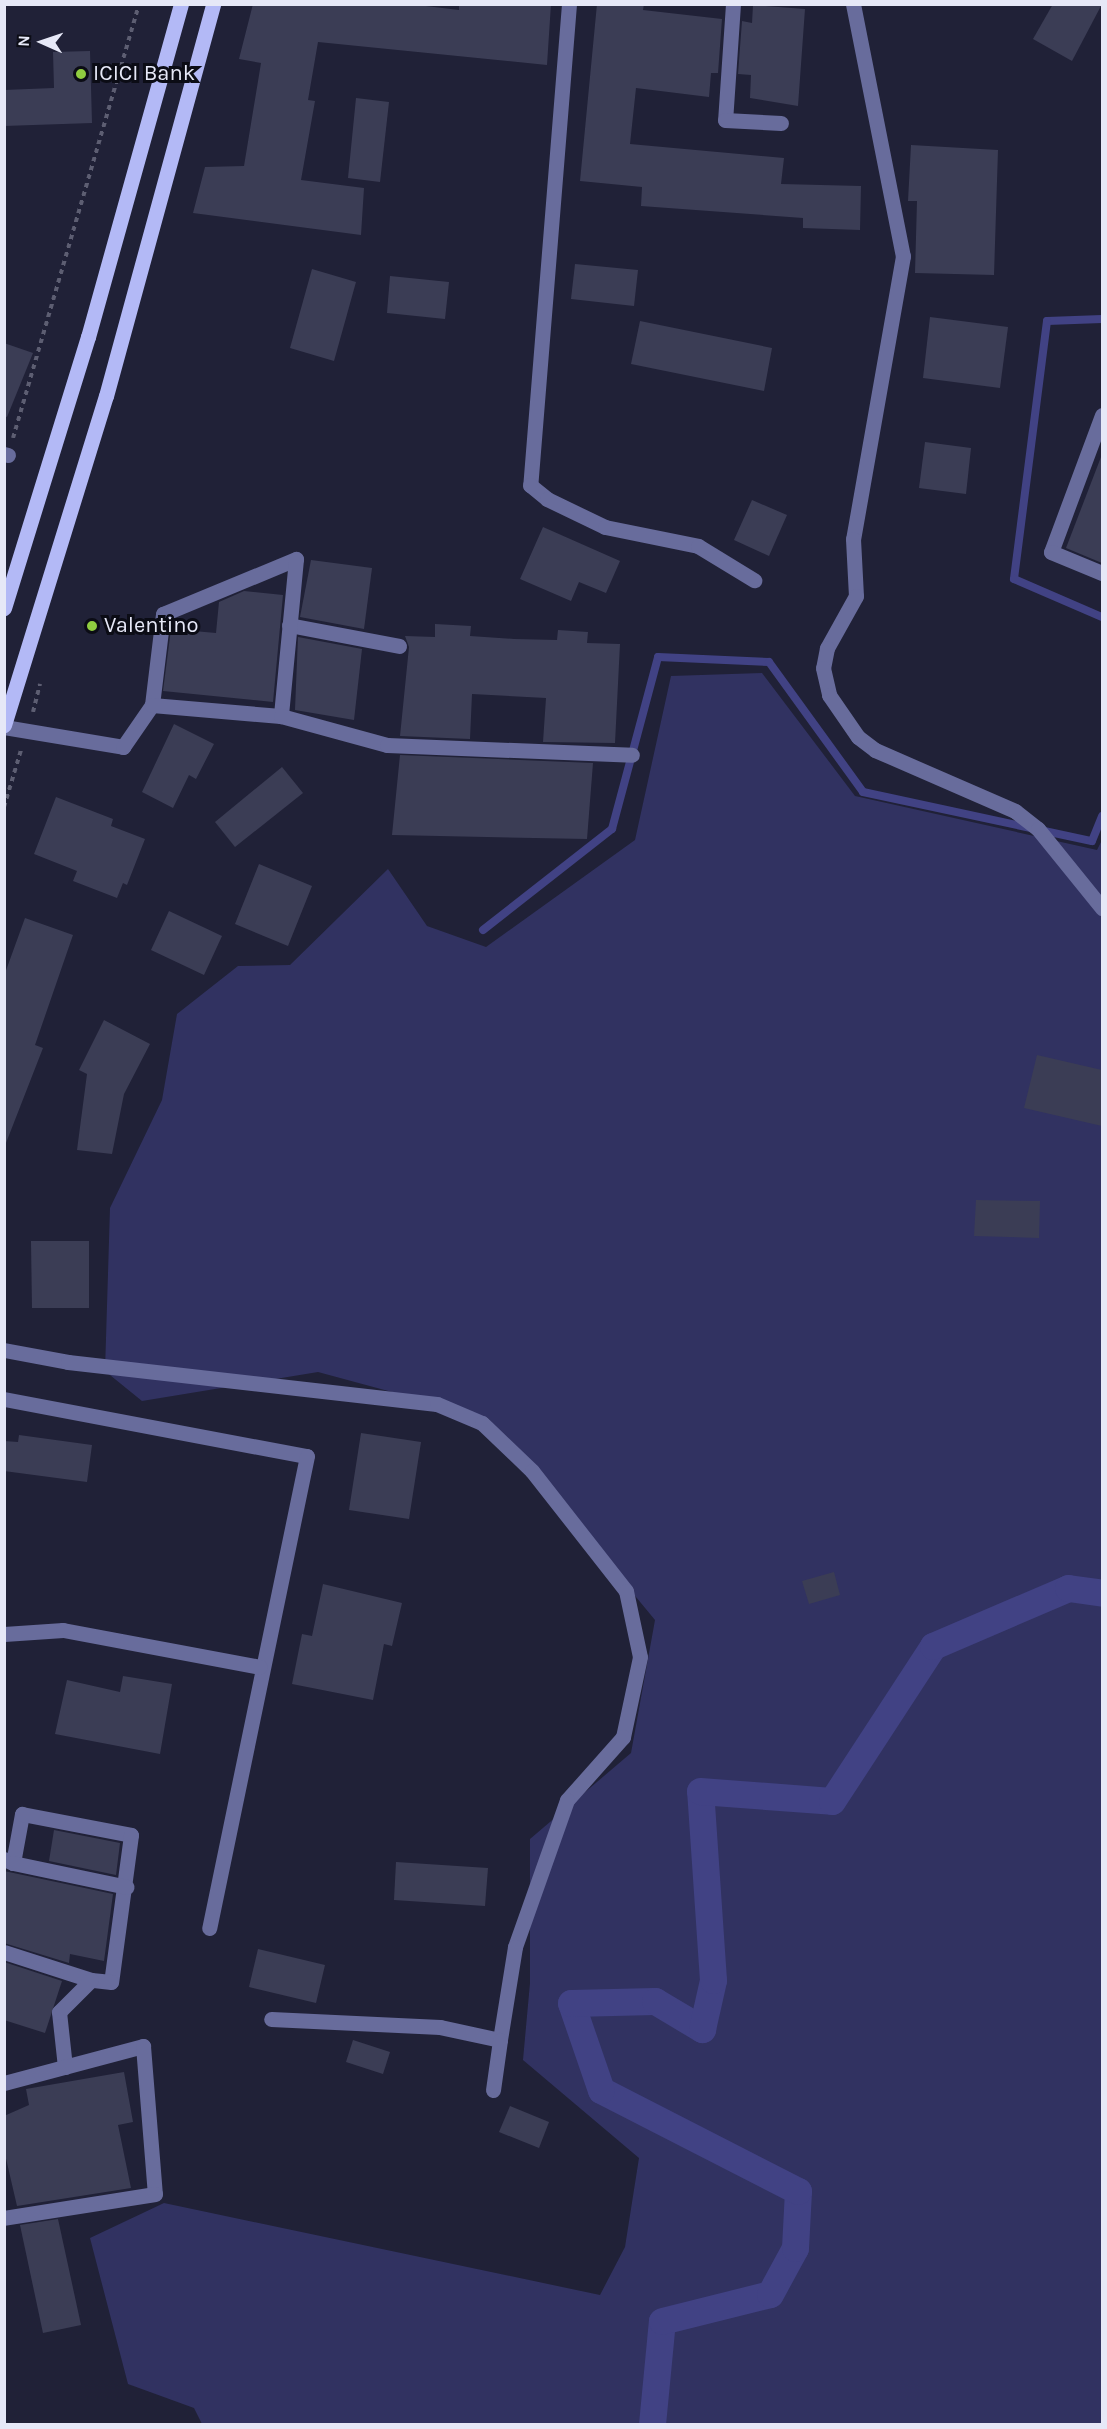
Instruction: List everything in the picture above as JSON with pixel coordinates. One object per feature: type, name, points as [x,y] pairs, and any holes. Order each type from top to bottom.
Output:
[{"type":"main road","points":[[4,608],[88,337],[181,4]]},
{"type":"main road","points":[[4,726],[106,396],[213,4]]},
{"type":"street","points":[[569,4],[530,485],[548,499],[605,527],[698,546],[754,580]]},
{"type":"street","points":[[733,4],[725,120],[781,123]]},
{"type":"street","points":[[854,4],[903,256],[854,539],[856,596],[827,648],[823,668],[829,695],[858,737],[875,750],[1015,811],[1038,830],[1102,908]]},
{"type":"street","points":[[1102,415],[1051,552],[1102,573]]},
{"type":"street","points":[[4,726],[123,747],[152,705],[163,614],[296,559],[280,716]]},
{"type":"street","points":[[289,625],[399,646]]},
{"type":"street","points":[[152,705],[280,716],[387,745],[632,755]]},
{"type":"street","points":[[4,1350],[68,1362],[437,1404],[482,1423],[532,1471],[627,1591],[640,1657],[623,1737],[567,1800],[515,1947],[493,2090]]},
{"type":"street","points":[[4,1399],[307,1456],[260,1667],[209,1928]]},
{"type":"street","points":[[4,1634],[63,1630],[260,1667]]},
{"type":"street","points":[[4,1952],[91,1980],[111,1982],[127,1887],[131,1834],[22,1814],[9,1861],[127,1887]]},
{"type":"street","points":[[65,2067],[59,2012],[91,1980]]},
{"type":"street","points":[[271,2019],[440,2027],[500,2040]]},
{"type":"street","points":[[4,2083],[143,2046],[155,2194],[4,2218]]},
{"type":"path","points":[[6,455],[139,4]]},
{"type":"shaded area","points":[[762,673],[855,796],[1097,850],[1102,840],[1102,2424],[202,2424],[194,2408],[128,2384],[90,2238],[164,2203],[600,2295],[625,2247],[639,2158],[523,2060],[530,1983],[530,1839],[631,1753],[655,1620],[488,1418],[318,1372],[142,1401],[105,1371],[110,1208],[162,1100],[177,1014],[238,966],[290,965],[388,869],[427,926],[486,947],[635,840],[671,676]]},
{"type":"building","points":[[253,4],[409,4],[459,10],[459,4],[551,4],[547,65],[318,42],[308,100],[315,101],[301,180],[364,188],[361,235],[193,213],[205,167],[244,166],[261,63],[239,59]]},
{"type":"building","points":[[597,4],[644,4],[643,10],[722,19],[718,73],[711,73],[709,97],[636,88],[630,144],[784,158],[781,184],[861,186],[860,230],[803,228],[803,218],[641,206],[642,187],[580,181]]},
{"type":"building","points":[[1053,4],[1102,4],[1072,61],[1033,39]]},
{"type":"building","points":[[753,5],[805,9],[798,106],[750,98],[751,75],[738,74],[742,21],[752,23]]},
{"type":"building","points":[[90,51],[92,123],[4,126],[4,90],[54,88],[53,52]]},
{"type":"building","points":[[356,98],[389,102],[380,182],[348,178]]},
{"type":"building","points":[[911,145],[998,150],[994,275],[915,273],[917,201],[908,201]]},
{"type":"building","points":[[575,264],[638,270],[634,306],[571,299]]},
{"type":"building","points":[[312,269],[356,282],[334,361],[290,348]]},
{"type":"building","points":[[390,276],[449,282],[445,319],[387,313]]},
{"type":"building","points":[[930,317],[1008,327],[1000,388],[923,378]]},
{"type":"building","points":[[640,321],[772,348],[764,391],[631,364]]},
{"type":"building","points":[[4,343],[33,353],[7,417],[4,416]]},
{"type":"building","points":[[925,442],[971,448],[966,494],[919,488]]},
{"type":"building","points":[[1102,457],[1102,563],[1066,548]]},
{"type":"building","points":[[752,500],[787,515],[769,556],[734,540]]},
{"type":"building","points":[[543,527],[620,561],[606,593],[579,582],[571,601],[520,579]]},
{"type":"building","points":[[311,560],[372,568],[364,629],[300,617]]},
{"type":"building","points":[[244,591],[283,595],[273,702],[163,691],[171,629],[216,633],[219,602]]},
{"type":"building","points":[[435,624],[471,626],[470,636],[514,639],[557,640],[558,630],[588,632],[587,643],[620,644],[615,743],[543,742],[546,698],[472,694],[470,739],[400,736],[409,647],[405,636],[435,637]]},
{"type":"building","points":[[298,637],[362,649],[354,720],[295,710]]},
{"type":"building","points":[[174,724],[214,744],[196,779],[189,775],[173,808],[142,792]]},
{"type":"building","points":[[400,755],[593,763],[587,839],[392,835]]},
{"type":"building","points":[[282,767],[303,793],[235,847],[215,822]]},
{"type":"building","points":[[56,797],[113,819],[111,826],[145,839],[127,885],[123,883],[117,898],[73,881],[77,871],[34,854]]},
{"type":"building","points":[[259,864],[312,886],[288,946],[235,924]]},
{"type":"building","points":[[169,911],[222,936],[204,975],[151,950]]},
{"type":"building","points":[[25,918],[73,935],[35,1045],[43,1048],[6,1143],[4,976]]},
{"type":"building","points":[[104,1020],[150,1044],[124,1094],[112,1154],[77,1150],[87,1074],[79,1070]]},
{"type":"building","points":[[1037,1055],[1102,1070],[1102,1126],[1024,1108]]},
{"type":"building","points":[[976,1200],[1040,1201],[1039,1238],[974,1236]]},
{"type":"building","points":[[31,1241],[89,1241],[89,1308],[32,1308]]},
{"type":"building","points":[[361,1433],[421,1442],[409,1519],[349,1510]]},
{"type":"building","points":[[19,1435],[92,1445],[87,1482],[4,1471],[4,1441],[18,1442]]},
{"type":"building","points":[[834,1572],[840,1595],[809,1604],[802,1581]]},
{"type":"building","points":[[323,1584],[402,1603],[392,1646],[384,1644],[373,1700],[292,1684],[302,1634],[312,1636]]},
{"type":"building","points":[[123,1676],[172,1684],[160,1754],[55,1734],[67,1680],[120,1692]]},
{"type":"building","points":[[54,1830],[120,1843],[116,1875],[49,1861]]},
{"type":"building","points":[[396,1862],[488,1868],[485,1906],[394,1900]]},
{"type":"building","points":[[4,1871],[113,1894],[104,1961],[70,1954],[69,1963],[4,1943]]},
{"type":"building","points":[[258,1949],[325,1965],[316,2003],[249,1987]]},
{"type":"building","points":[[4,1962],[62,1981],[45,2033],[4,2020]]},
{"type":"building","points":[[353,2040],[390,2052],[383,2074],[346,2062]]},
{"type":"building","points":[[124,2072],[133,2122],[118,2125],[131,2188],[17,2206],[4,2150],[4,2116],[29,2105],[26,2089]]},
{"type":"building","points":[[510,2106],[549,2122],[539,2148],[499,2132]]},
{"type":"building","points":[[58,2219],[81,2325],[43,2333],[20,2225]]},
{"type":"waterway","points":[[1102,319],[1047,321],[1014,579],[1102,617]]},
{"type":"waterway","points":[[483,930],[612,829],[658,657],[769,662],[863,792],[1092,841],[1102,816]]},
{"type":"waterway","points":[[652,2424],[662,2321],[770,2294],[795,2248],[798,2191],[601,2090],[571,2003],[655,2001],[702,2029],[713,1980],[700,1791],[832,1801],[933,1646],[1068,1588],[1102,1593]]},
{"type":"place","name":"ICICI Bank","points":[[81,74]]},
{"type":"place","name":"Valentino","points":[[92,626]]}]
